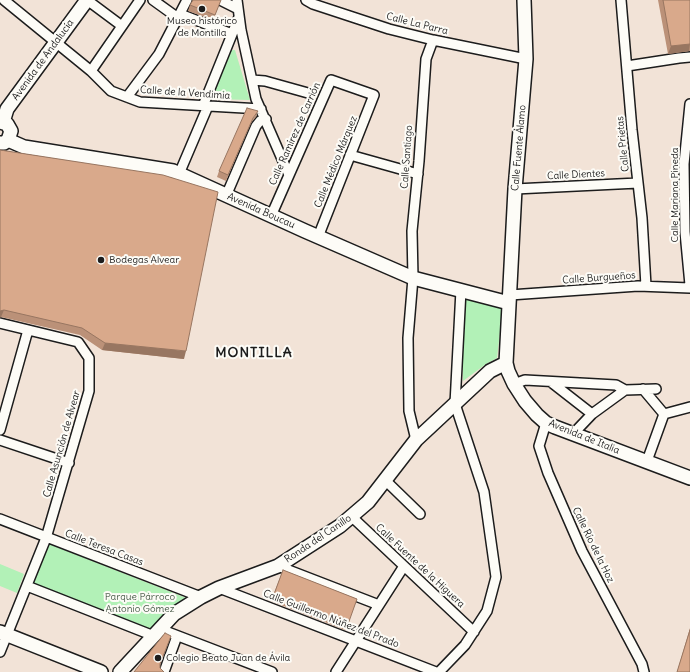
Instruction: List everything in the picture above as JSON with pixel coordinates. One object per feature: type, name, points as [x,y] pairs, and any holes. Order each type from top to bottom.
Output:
[{"type":"street","name":"Calle de la Vendimia","points":[[4,0],[91,71],[111,91],[140,102],[261,109]]},
{"type":"street","name":"Avenida de Andalucía","points":[[1,122],[7,109],[87,0]]},
{"type":"street","points":[[87,0],[122,26]]},
{"type":"street","points":[[91,71],[140,0]]},
{"type":"street","points":[[153,0],[179,16],[232,34]]},
{"type":"street","points":[[127,97],[159,54],[187,0]]},
{"type":"street","points":[[220,0],[238,8]]},
{"type":"street","name":"Calle La Parra","points":[[306,0],[313,4],[389,29],[433,40],[526,59]]},
{"type":"street","name":"Calle Fuente Álamo","points":[[509,299],[515,189],[526,59],[524,0]]},
{"type":"street","name":"Calle Prietas","points":[[621,0],[632,130],[642,218],[646,286]]},
{"type":"street","points":[[179,174],[232,34],[238,8]]},
{"type":"street","points":[[238,8],[241,30],[256,99],[266,119],[289,175]]},
{"type":"street","name":"Calle Santiago","points":[[416,440],[409,411],[408,338],[413,278],[412,231],[418,174],[426,59],[433,40]]},
{"type":"street","points":[[627,66],[679,58],[690,58]]},
{"type":"street","points":[[252,80],[265,80],[308,94]]},
{"type":"street","name":"Calle Ramírez de Carrión","points":[[271,216],[331,80],[374,95]]},
{"type":"street","name":"Calle Médico Márquez","points":[[318,237],[374,95]]},
{"type":"street","name":"Calle Mariana Pineda","points":[[690,104],[685,232],[690,287]]},
{"type":"street","points":[[226,196],[256,126],[260,121],[266,119]]},
{"type":"street","points":[[1,122],[7,124],[11,131],[4,142]]},
{"type":"street","name":"Avenida Boucau","points":[[4,142],[24,147],[173,171],[226,196],[413,278],[461,290],[509,299]]},
{"type":"street","points":[[350,155],[418,174]]},
{"type":"street","name":"Calle Dientes","points":[[515,189],[638,183]]},
{"type":"street","name":"Calle Burgueños","points":[[509,299],[646,286],[690,287]]},
{"type":"street","points":[[439,672],[466,645],[487,611],[496,577],[484,492],[455,404],[461,290]]},
{"type":"street","name":"Avenida de Italia","points":[[509,299],[506,363],[514,384],[525,401],[537,415],[546,423],[555,428],[690,478]]},
{"type":"street","name":"Calle Asunción de Alvear","points":[[0,323],[78,342],[90,358],[89,391],[69,463],[46,538],[27,586],[3,633],[0,652]]},
{"type":"street","points":[[0,430],[28,330]]},
{"type":"street","name":"Ronda del Canillo","points":[[120,672],[174,614],[201,597],[219,588],[278,566],[340,526],[368,502],[416,440],[490,371],[506,363]]},
{"type":"street","points":[[514,384],[526,380],[616,385],[625,390],[656,389]]},
{"type":"street","points":[[551,382],[592,414]]},
{"type":"street","points":[[643,389],[664,414]]},
{"type":"street","points":[[573,434],[592,414],[625,390]]},
{"type":"street","points":[[664,414],[690,407]]},
{"type":"street","points":[[647,461],[664,414]]},
{"type":"street","name":"Calle Río de la Hoz","points":[[546,423],[539,446],[548,473],[582,551],[642,664],[644,672]]},
{"type":"street","points":[[0,440],[69,463]]},
{"type":"street","points":[[385,480],[420,514]]},
{"type":"street","name":"Calle Fuente de la Higuera","points":[[351,516],[474,632]]},
{"type":"street","name":"Calle Teresa Casas","points":[[0,519],[201,597]]},
{"type":"street","points":[[278,566],[379,605]]},
{"type":"street","points":[[336,672],[404,566]]},
{"type":"street","points":[[27,586],[157,632],[178,636],[272,672]]},
{"type":"street","name":"Calle Guillermo Núñez del Prado","points":[[219,588],[436,672]]},
{"type":"street","points":[[3,633],[101,672]]},
{"type":"street","points":[[164,672],[178,636]]},
{"type":"green space","points":[[230,50],[235,50],[250,100],[212,99]]},
{"type":"green space","points":[[465,299],[503,307],[497,358],[463,381],[461,316],[464,318]]},
{"type":"green space","name":"Parque Párroco Antonio Gómez","points":[[49,544],[189,599],[152,630],[33,583]]},
{"type":"green space","points":[[0,564],[24,574],[17,593],[0,586]]},
{"type":"building","points":[[193,0],[221,0],[215,15],[190,5]]},
{"type":"building","points":[[663,0],[690,0],[690,44],[671,46]]},
{"type":"building","points":[[247,108],[258,111],[253,118],[228,175],[219,171]]},
{"type":"building","name":"Bodegas Alvear","points":[[0,150],[163,175],[218,192],[186,351],[105,343],[82,328],[4,310],[0,311]]},
{"type":"building","points":[[283,570],[357,599],[347,627],[273,597]]},
{"type":"building","points":[[690,630],[690,672],[677,672]]},
{"type":"building","name":"Colegio Beato Juan de Ávila","points":[[165,633],[171,636],[160,664],[160,668],[164,672],[134,672]]},
{"type":"place","name":"Museo histórico de Montilla","points":[[202,9]]},
{"type":"place","name":"Bodegas Alvear","points":[[101,260]]},
{"type":"place","name":"Colegio Beato Juan de Ávila","points":[[158,658]]},
{"type":"district","name":"MONTILLA","points":[[254,353]]}]
